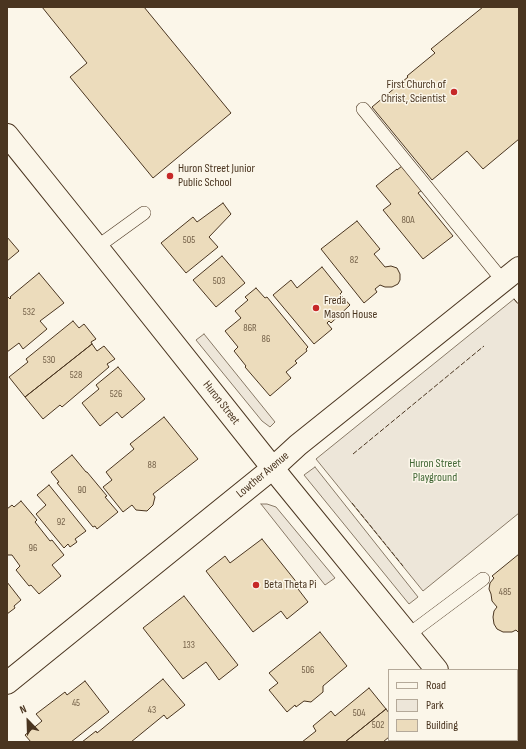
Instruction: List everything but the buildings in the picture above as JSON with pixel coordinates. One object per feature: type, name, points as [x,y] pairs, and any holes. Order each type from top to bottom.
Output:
[{"type":"street","name":"Huron Street","points":[[7,135],[273,468],[436,669]]},
{"type":"street","name":"Lowther Avenue","points":[[7,683],[273,468],[298,445],[511,274]]},
{"type":"lane","points":[[363,109],[511,274]]},
{"type":"lane","points":[[97,247],[144,213]]},
{"type":"lane","points":[[408,635],[483,579]]},
{"type":"green space","name":"Huron Street Playground","points":[[514,299],[519,305],[519,513],[423,591],[316,459]]},
{"type":"green space","points":[[204,334],[275,422],[270,427],[262,421],[196,340]]},
{"type":"green space","points":[[315,467],[418,597],[409,604],[304,475]]},
{"type":"green space","points":[[261,504],[276,507],[335,578],[325,585]]},
{"type":"fence","points":[[514,299],[519,305]]},
{"type":"fence","points":[[353,454],[484,346]]},
{"type":"fence","points":[[352,503],[403,566]]},
{"type":"place","name":"First Church of Christ, Scientist","points":[[454,92]]},
{"type":"place","name":"Huron Street Junior Public School","points":[[170,176]]},
{"type":"place","name":"Freda Mason House","points":[[316,308]]},
{"type":"place","name":"Beta Theta Pi","points":[[256,585]]}]
